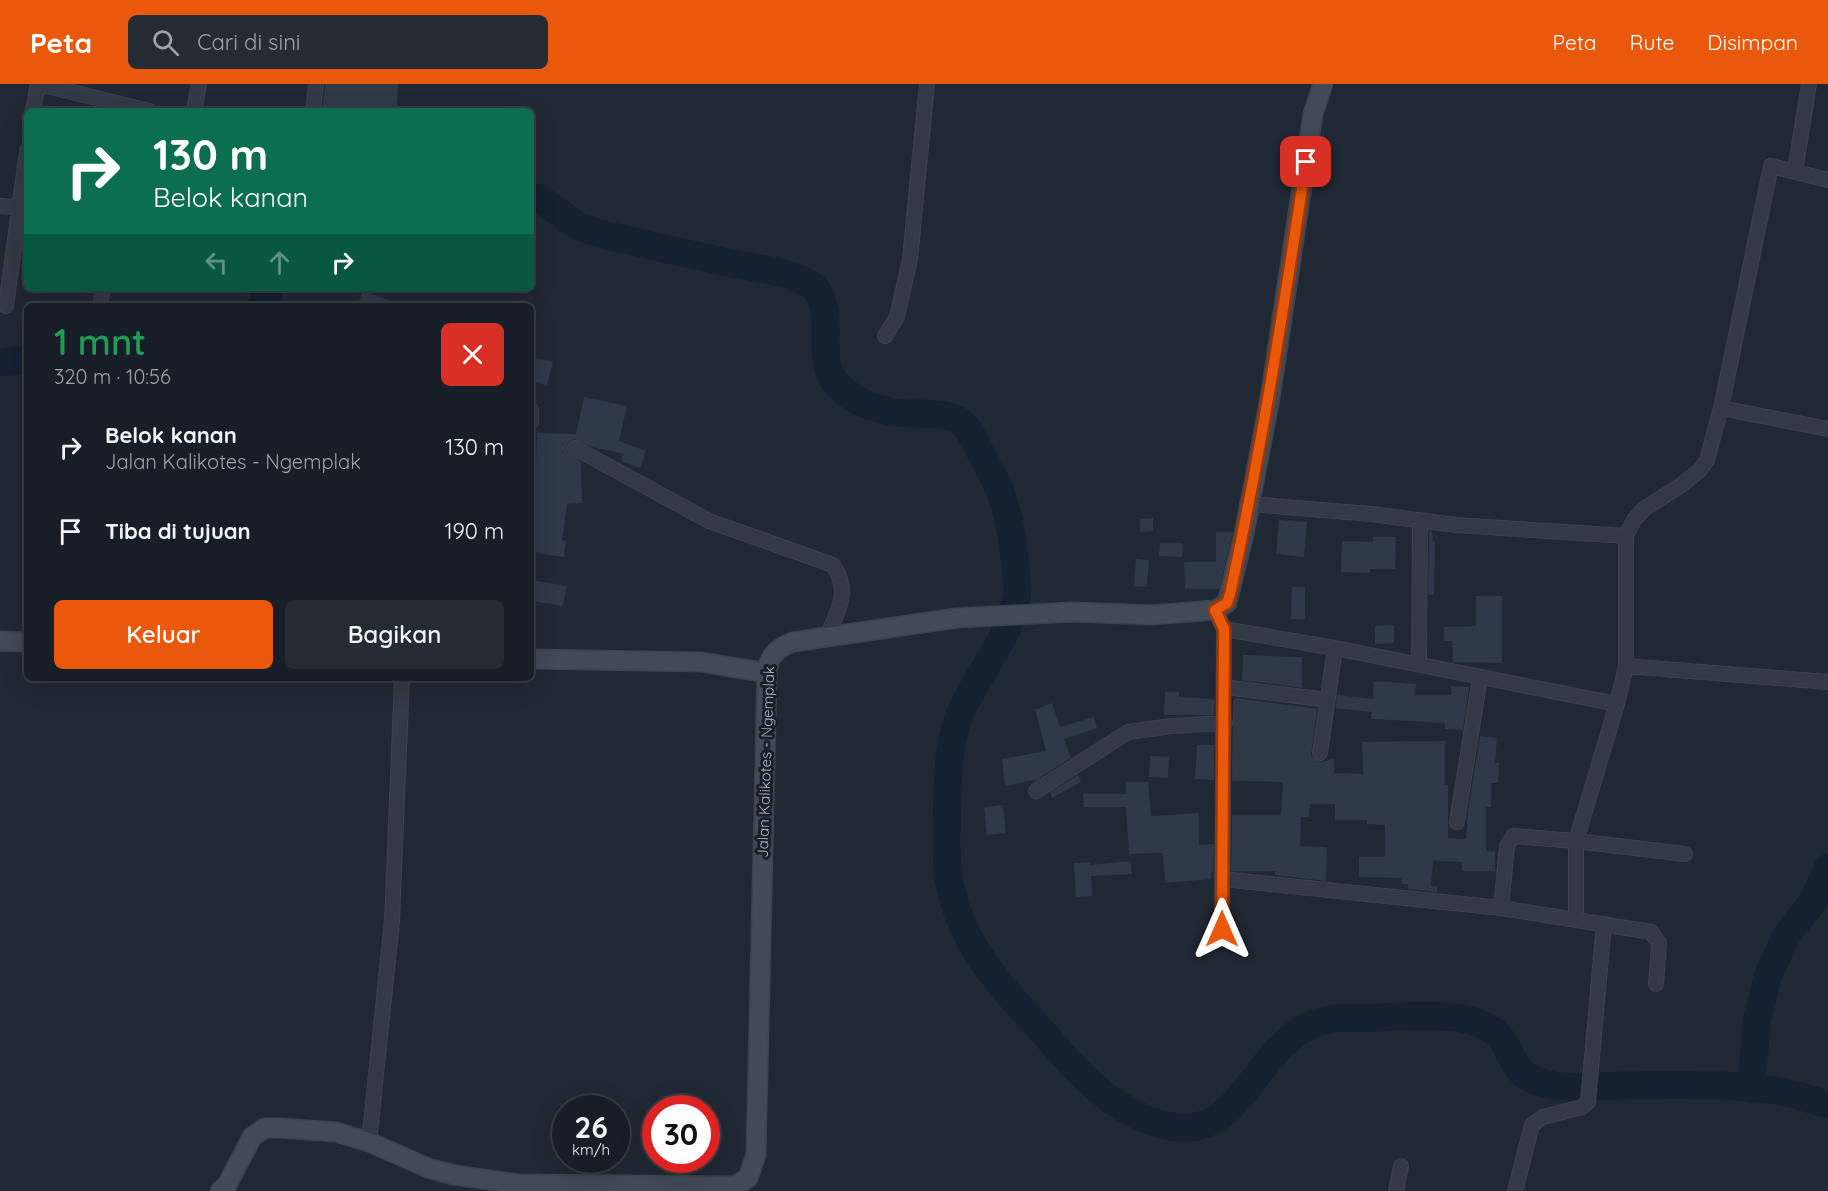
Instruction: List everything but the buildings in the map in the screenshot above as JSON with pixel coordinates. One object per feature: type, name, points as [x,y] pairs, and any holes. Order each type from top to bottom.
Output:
[{"type":"street","points":[[34,108],[39,84],[137,108]]},
{"type":"street","points":[[195,108],[200,84]]},
{"type":"street","points":[[313,108],[316,84]]},
{"type":"street","points":[[885,336],[897,317],[910,259],[927,84]]},
{"type":"street","points":[[1222,929],[1224,629],[1215,610],[1227,603],[1230,594],[1250,504],[1270,398],[1313,114],[1323,84]]},
{"type":"street","points":[[1795,171],[1809,84]]},
{"type":"street","points":[[1576,918],[1576,841],[1626,666],[1626,536],[1634,520],[1645,508],[1700,470],[1707,460],[1721,408],[1772,166],[1828,180]]},
{"type":"street","points":[[0,206],[23,207],[6,306]]},
{"type":"street","points":[[1721,408],[1828,429]]},
{"type":"street","points":[[575,448],[710,521],[833,565],[842,583],[842,600],[827,637]]},
{"type":"street","points":[[1250,504],[1626,536]]},
{"type":"street","points":[[1419,664],[1420,520]]},
{"type":"street","name":"Jalan Kalikotes - Ngemplak","points":[[220,1191],[227,1185],[252,1137],[265,1128],[316,1129],[336,1132],[369,1142],[428,1168],[454,1175],[518,1184],[735,1189],[747,1178],[756,1155],[767,673],[770,658],[781,646],[793,642],[956,618],[1015,614],[1152,615],[1215,610]]},
{"type":"street","points":[[1224,629],[1419,664],[1617,704]]},
{"type":"street","points":[[0,641],[24,642]]},
{"type":"street","points":[[1320,753],[1335,648]]},
{"type":"street","points":[[534,659],[701,662],[767,673]]},
{"type":"street","points":[[1626,666],[1828,682]]},
{"type":"street","points":[[1457,822],[1480,678]]},
{"type":"street","points":[[369,1142],[392,921],[402,681]]},
{"type":"street","points":[[1224,687],[1328,700]]},
{"type":"street","points":[[1036,791],[1128,732],[1172,726],[1225,723]]},
{"type":"street","points":[[1501,908],[1507,846],[1510,839],[1517,836],[1685,854]]},
{"type":"street","points":[[1222,879],[1501,908],[1576,918],[1652,932],[1657,937],[1660,950],[1656,984]]},
{"type":"street","points":[[1515,1191],[1532,1125],[1550,1115],[1582,1107],[1588,1102],[1604,924]]},
{"type":"street","points":[[1396,1191],[1401,1166]]},
{"type":"waterway","points":[[534,198],[539,198],[578,226],[601,234],[780,273],[808,283],[819,293],[824,310],[826,360],[829,371],[835,382],[845,392],[878,409],[952,418],[969,431],[996,482],[1009,520],[1018,590],[1006,629],[962,709],[954,733],[947,809],[950,884],[963,926],[999,983],[1074,1067],[1111,1099],[1124,1108],[1165,1125],[1197,1126],[1221,1115],[1241,1096],[1279,1049],[1302,1030],[1336,1018],[1439,1016],[1473,1021],[1488,1027],[1504,1042],[1522,1073],[1545,1084],[1572,1087],[1738,1086],[1779,1091],[1828,1104]]},
{"type":"waterway","points":[[262,303],[268,291]]},
{"type":"waterway","points":[[0,362],[24,360]]},
{"type":"waterway","points":[[1751,1089],[1757,1020],[1768,976],[1786,936],[1812,903],[1828,868]]},
{"type":"route","points":[[1222,929],[1224,629],[1215,610],[1227,603],[1247,519],[1270,398],[1306,162]]}]
